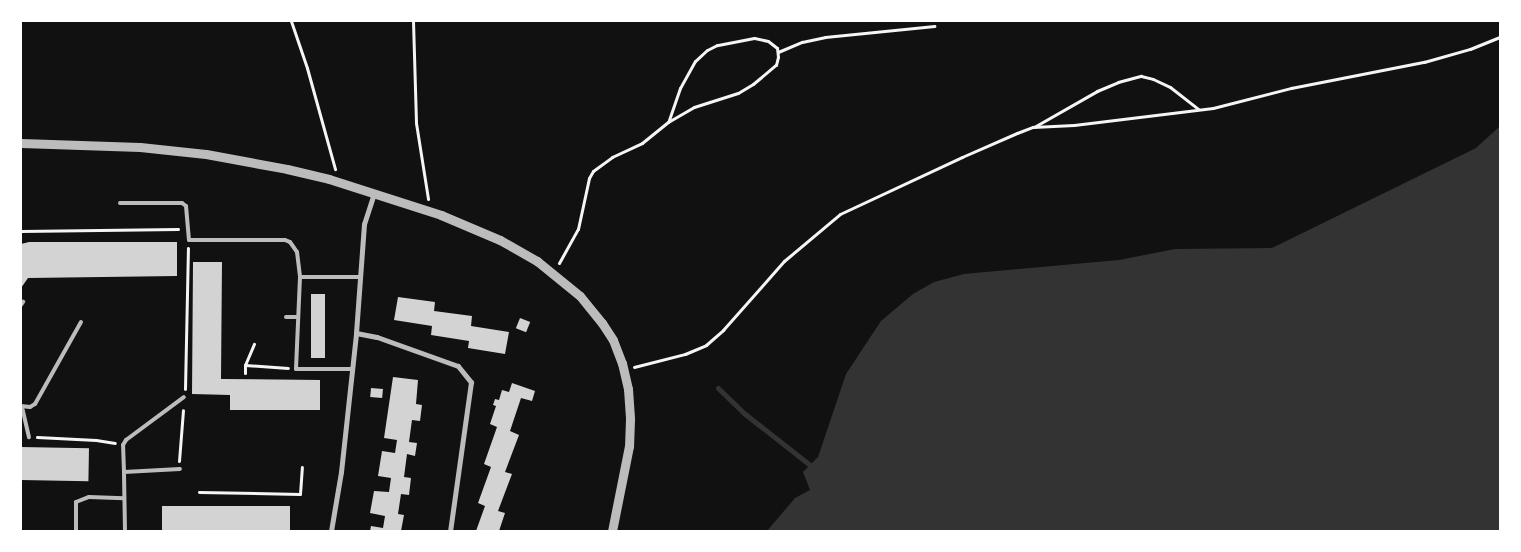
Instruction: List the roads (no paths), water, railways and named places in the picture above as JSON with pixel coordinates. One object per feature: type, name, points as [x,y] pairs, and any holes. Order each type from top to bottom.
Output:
[{"type":"street","points":[[21,143],[130,147],[175,151],[287,169],[338,182],[430,212],[500,240],[553,272],[580,296],[602,323],[613,340],[624,370],[629,412],[629,446],[612,531]]},
{"type":"street","points":[[331,531],[341,472],[356,333],[364,224],[374,193]]},
{"type":"street","points":[[356,333],[377,337],[458,366],[471,382],[450,531]]},
{"type":"lane","points":[[120,203],[182,203],[186,206],[189,240],[285,240],[294,245],[297,252],[300,277],[296,369],[352,369]]},
{"type":"lane","points":[[300,277],[361,277]]},
{"type":"lane","points":[[286,318],[298,318]]},
{"type":"lane","points":[[29,436],[22,407],[30,407],[35,404],[80,322]]},
{"type":"lane","points":[[125,531],[123,445],[130,437],[184,397]]},
{"type":"lane","points":[[124,472],[180,469]]},
{"type":"lane","points":[[76,531],[76,502],[88,497],[124,498]]},
{"type":"waterway","points":[[718,388],[745,414],[810,465]]}]
